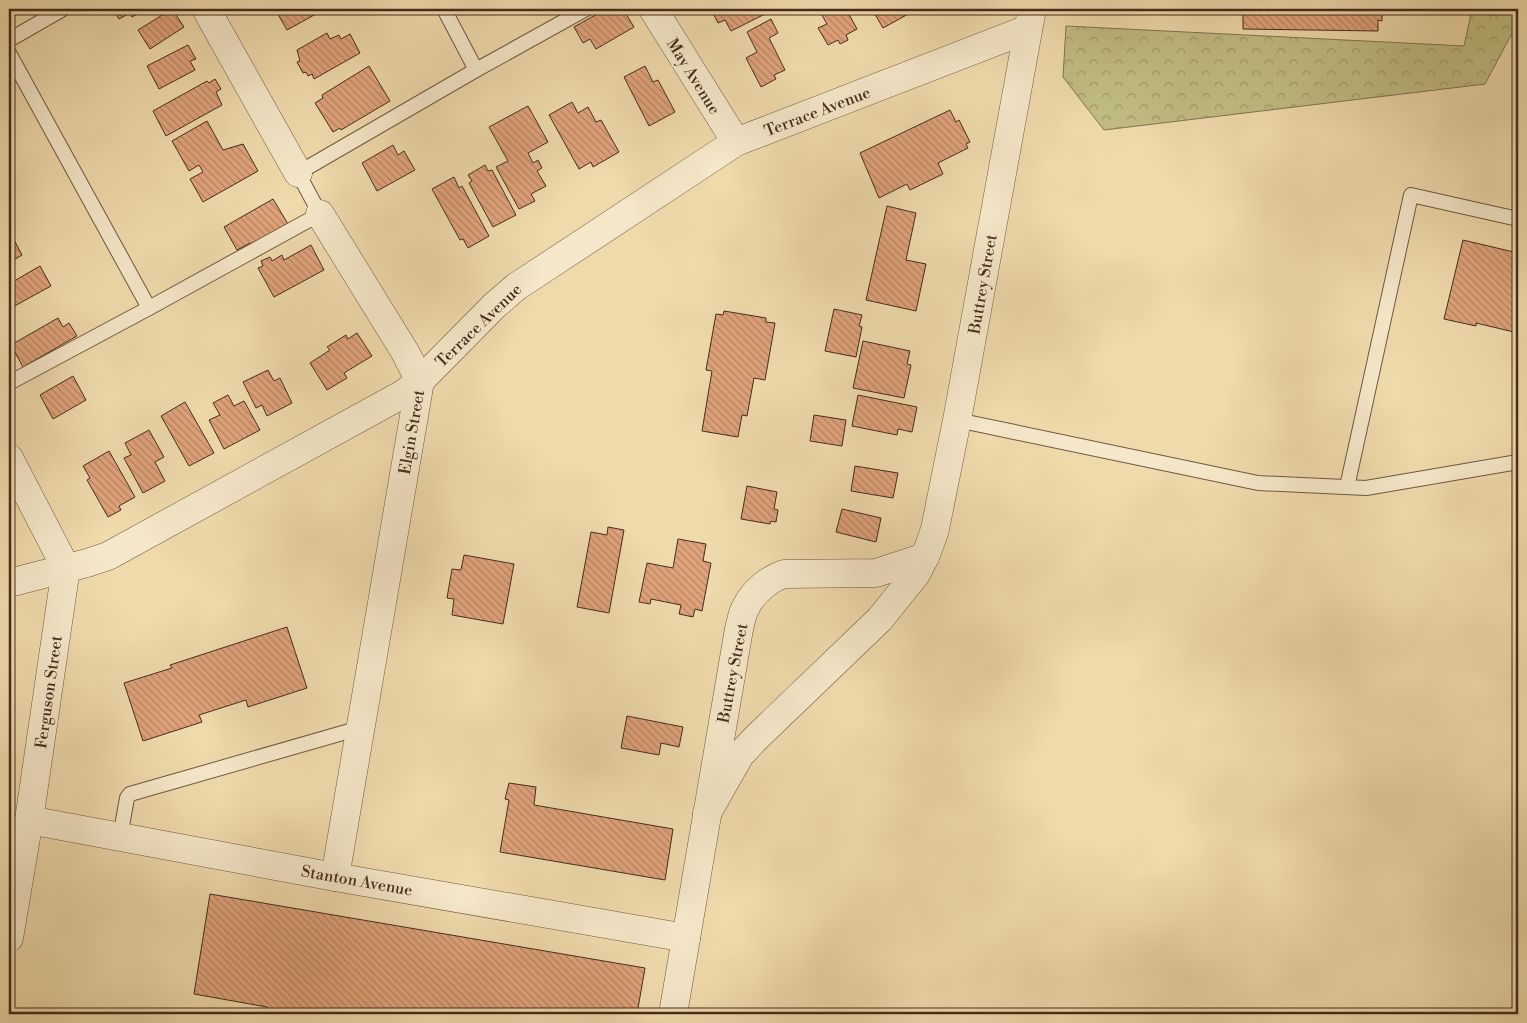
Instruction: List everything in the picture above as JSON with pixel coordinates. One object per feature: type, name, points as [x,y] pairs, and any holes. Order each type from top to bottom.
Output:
[{"type":"street","name":"Elgin Street","points":[[206,9],[298,173]]},
{"type":"street","name":"May Avenue","points":[[653,9],[736,142]]},
{"type":"street","name":"Terrace Avenue","points":[[9,583],[108,556],[403,394],[420,381],[494,306],[516,287],[736,142],[1030,19]]},
{"type":"street","name":"Buttrey Street","points":[[707,813],[740,756],[756,738],[880,619],[916,574],[925,557],[935,528],[957,420],[1030,19]]},
{"type":"street","name":"Elgin Street","points":[[320,214],[405,352],[420,381],[335,877]]},
{"type":"street","points":[[9,458],[66,568]]},
{"type":"street","name":"Buttrey Street","points":[[673,1014],[738,629],[746,606],[756,592],[776,577],[784,574],[876,573],[925,557]]},
{"type":"street","name":"Ferguson Street","points":[[9,938],[29,820],[66,568]]},
{"type":"street","name":"Stanton Avenue","points":[[29,820],[335,877],[686,938]]},
{"type":"lane","points":[[9,40],[63,9]]},
{"type":"lane","points":[[444,9],[476,70]]},
{"type":"lane","points":[[298,173],[586,9]]},
{"type":"lane","points":[[9,53],[149,308]]},
{"type":"lane","name":"Elgin Street","points":[[298,173],[320,214]]},
{"type":"lane","points":[[1347,487],[1411,195],[1518,219]]},
{"type":"lane","points":[[9,383],[320,214]]},
{"type":"lane","points":[[957,420],[1258,482],[1366,488],[1518,462]]},
{"type":"lane","points":[[120,837],[127,798],[130,794],[360,728]]},
{"type":"green space","points":[[1472,9],[1518,9],[1518,22],[1485,84],[1104,130],[1063,77],[1066,26],[1464,46]]},
{"type":"building","points":[[113,9],[144,10],[132,17],[130,13],[119,19]]},
{"type":"building","points":[[172,9],[184,27],[150,49],[138,30]]},
{"type":"building","points":[[275,9],[325,9],[287,30]]},
{"type":"building","points":[[606,9],[623,9],[634,27],[596,49],[590,39],[583,43],[574,27]]},
{"type":"building","points":[[711,9],[775,9],[731,31],[725,20],[718,23]]},
{"type":"building","points":[[846,9],[857,29],[846,35],[848,40],[840,44],[838,40],[828,45],[818,28],[827,24],[819,10]]},
{"type":"building","points":[[872,9],[907,9],[910,13],[883,28]]},
{"type":"building","points":[[1243,9],[1382,9],[1382,21],[1378,20],[1378,31],[1243,29]]},
{"type":"building","points":[[771,19],[778,33],[769,38],[785,70],[774,75],[776,79],[761,87],[746,58],[757,52],[747,32]]},
{"type":"building","points":[[327,33],[330,39],[339,35],[341,39],[350,34],[360,53],[314,79],[312,74],[308,76],[306,72],[303,73],[297,62],[300,61],[297,50]]},
{"type":"building","points":[[188,45],[196,59],[190,61],[195,70],[159,89],[147,66]]},
{"type":"building","points":[[369,66],[390,101],[341,130],[340,128],[333,132],[315,103],[323,98],[322,95]]},
{"type":"building","points":[[645,66],[653,82],[658,80],[675,112],[649,126],[624,77]]},
{"type":"building","points":[[215,79],[221,89],[216,92],[222,105],[166,136],[153,111],[207,81],[209,83]]},
{"type":"building","points":[[572,102],[578,113],[588,107],[596,122],[601,120],[619,152],[593,167],[591,162],[579,169],[549,115]]},
{"type":"building","points":[[528,106],[548,142],[528,153],[533,163],[538,160],[542,168],[537,171],[546,186],[531,194],[535,201],[519,209],[496,167],[508,161],[489,127]]},
{"type":"building","points":[[950,110],[956,122],[959,120],[970,142],[966,144],[968,148],[938,163],[943,174],[910,190],[907,184],[879,198],[860,153]]},
{"type":"building","points":[[207,121],[223,150],[243,144],[258,171],[203,202],[190,179],[203,172],[199,165],[189,171],[172,141]]},
{"type":"building","points":[[393,145],[398,155],[404,151],[415,170],[377,191],[362,163]]},
{"type":"building","points":[[485,165],[488,171],[492,170],[516,215],[493,227],[469,183],[472,181],[468,175]]},
{"type":"building","points":[[454,177],[459,188],[462,186],[489,236],[468,248],[463,239],[460,240],[432,189]]},
{"type":"building","points":[[273,199],[288,224],[251,246],[250,243],[237,250],[224,227]]},
{"type":"building","points":[[887,206],[916,213],[906,260],[926,264],[916,311],[866,300]]},
{"type":"building","points":[[11,234],[22,255],[9,263],[9,235]]},
{"type":"building","points":[[1463,240],[1518,253],[1518,333],[1476,323],[1476,326],[1444,319]]},
{"type":"building","points":[[311,245],[324,270],[274,297],[258,268],[263,266],[261,261],[270,257],[272,261],[282,255],[284,260]]},
{"type":"building","points":[[40,266],[51,286],[9,309],[9,284]]},
{"type":"building","points":[[834,309],[862,315],[859,326],[862,327],[856,357],[825,351]]},
{"type":"building","points":[[724,311],[766,318],[766,322],[775,323],[765,380],[754,378],[747,416],[742,415],[738,437],[702,431],[712,371],[706,370],[716,314],[723,315]]},
{"type":"building","points":[[58,318],[63,327],[69,323],[77,336],[23,367],[11,345]]},
{"type":"building","points":[[357,333],[372,356],[344,373],[347,378],[327,390],[310,363],[330,350],[327,347],[346,335],[348,339]]},
{"type":"building","points":[[863,341],[910,351],[907,364],[911,365],[904,398],[853,388]]},
{"type":"building","points":[[268,370],[274,381],[280,378],[292,403],[267,416],[262,405],[256,408],[243,382]]},
{"type":"building","points":[[73,376],[86,400],[53,419],[40,395]]},
{"type":"building","points":[[228,395],[234,406],[244,401],[260,430],[224,449],[209,420],[220,415],[213,403]]},
{"type":"building","points":[[858,395],[917,407],[912,432],[898,429],[897,435],[852,426]]},
{"type":"building","points":[[185,402],[214,453],[189,466],[161,416]]},
{"type":"building","points":[[814,415],[846,420],[842,446],[810,441]]},
{"type":"building","points":[[149,430],[164,457],[155,462],[165,481],[143,493],[124,458],[131,455],[125,443]]},
{"type":"building","points":[[109,451],[135,497],[119,506],[121,510],[108,517],[87,480],[90,478],[83,466]]},
{"type":"building","points":[[855,466],[898,473],[893,498],[851,491]]},
{"type":"building","points":[[747,486],[777,492],[774,509],[778,510],[776,522],[771,521],[770,524],[741,519]]},
{"type":"building","points":[[842,509],[881,518],[876,542],[836,532]]},
{"type":"building","points":[[608,527],[624,530],[609,613],[577,607],[591,532],[607,535]]},
{"type":"building","points":[[678,539],[706,544],[703,561],[711,563],[702,611],[695,609],[693,617],[679,614],[681,605],[651,599],[650,604],[639,602],[647,563],[673,568]]},
{"type":"building","points":[[464,555],[514,564],[503,624],[452,615],[454,599],[447,598],[452,569],[461,570]]},
{"type":"building","points":[[287,627],[307,688],[248,707],[246,700],[199,715],[202,722],[143,741],[124,683],[172,668],[170,665]]},
{"type":"building","points":[[627,716],[683,727],[679,747],[661,743],[659,755],[621,748]]},
{"type":"building","points":[[509,783],[536,787],[534,805],[673,829],[665,880],[500,852],[509,800],[505,799]]},
{"type":"building","points":[[210,894],[645,968],[637,1014],[266,1014],[267,1007],[194,994]]}]
